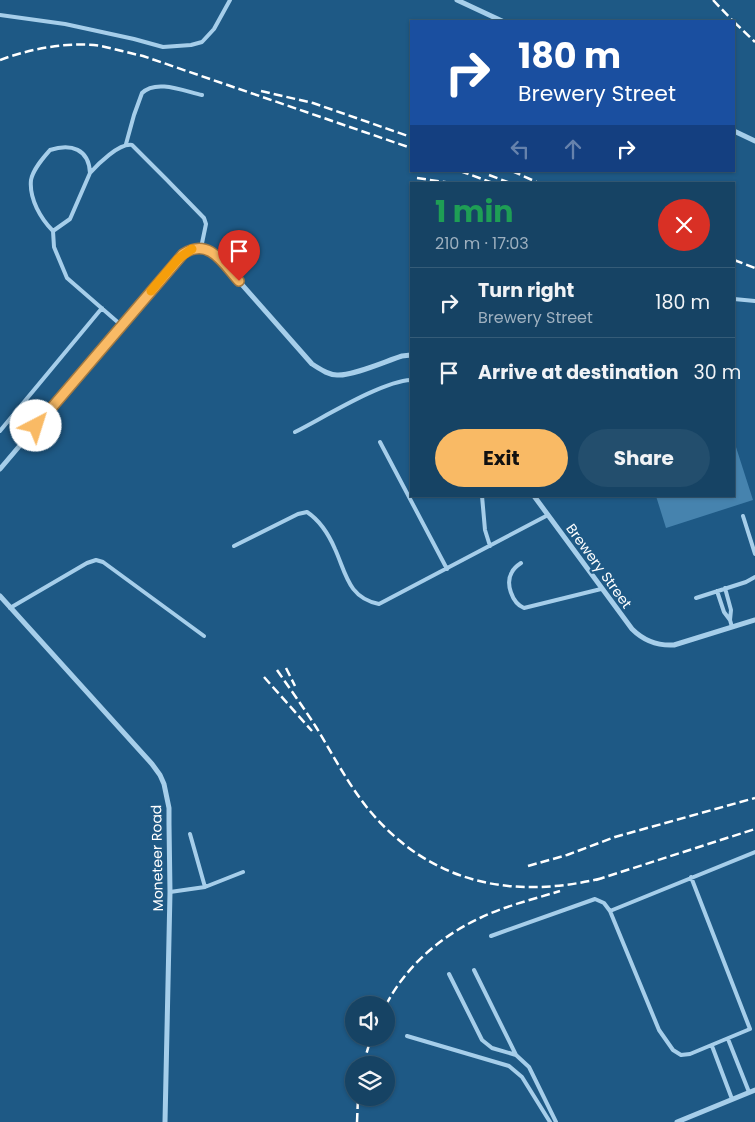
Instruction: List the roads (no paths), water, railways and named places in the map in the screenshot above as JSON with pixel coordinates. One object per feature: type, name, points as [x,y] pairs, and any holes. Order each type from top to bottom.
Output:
[{"type":"street","points":[[457,0],[500,20]]},
{"type":"street","points":[[735,131],[755,141]]},
{"type":"street","points":[[0,469],[121,325],[178,259],[189,250],[201,248],[214,253],[312,364],[320,370],[330,374],[346,374],[410,355]]},
{"type":"street","name":"Brewery Street","points":[[535,497],[601,588],[640,637],[662,646],[674,645],[732,627]]},
{"type":"street","name":"Moneteer Road","points":[[0,596],[160,775],[164,784],[169,808],[170,892],[165,1122]]},
{"type":"street","points":[[732,627],[755,620]]},
{"type":"street","points":[[677,1122],[755,1090]]},
{"type":"lane","points":[[0,15],[65,24],[163,47],[191,46],[202,42],[214,30],[230,0]]},
{"type":"lane","points":[[53,231],[70,219],[90,173],[99,163],[129,145],[134,115],[144,90],[159,86],[202,95]]},
{"type":"lane","points":[[129,145],[166,178],[204,218],[206,224],[201,248]]},
{"type":"lane","points":[[90,173],[90,166],[86,158],[78,150],[69,146],[50,150],[36,168],[31,180],[33,198],[45,223],[53,231],[54,247],[67,278],[121,325]]},
{"type":"lane","points":[[735,299],[755,301]]},
{"type":"lane","points":[[0,432],[102,308]]},
{"type":"lane","points":[[296,432],[373,392],[400,381],[410,380]]},
{"type":"lane","points":[[380,442],[447,569]]},
{"type":"lane","points":[[482,497],[485,530],[490,546]]},
{"type":"lane","points":[[234,546],[298,514],[307,512],[325,530],[335,547],[349,584],[359,596],[369,602],[379,604],[548,515]]},
{"type":"lane","points":[[743,516],[755,554]]},
{"type":"lane","points":[[10,608],[87,563],[96,560],[103,562],[204,636]]},
{"type":"lane","points":[[521,563],[513,570],[510,579],[511,592],[514,599],[519,606],[524,608],[601,588]]},
{"type":"lane","points":[[696,598],[746,582],[755,577]]},
{"type":"lane","points":[[725,588],[731,610],[730,620]]},
{"type":"lane","points":[[717,591],[724,612],[730,620],[732,627]]},
{"type":"lane","points":[[190,834],[205,887]]},
{"type":"lane","points":[[610,911],[755,852]]},
{"type":"lane","points":[[170,892],[205,887],[243,872]]},
{"type":"lane","points":[[691,877],[750,1029]]},
{"type":"lane","points":[[491,936],[595,899],[604,902],[610,911],[659,1030],[673,1050],[681,1055],[690,1054],[755,1026]]},
{"type":"lane","points":[[474,970],[516,1055],[529,1067],[556,1122]]},
{"type":"lane","points":[[449,974],[482,1040],[492,1048],[516,1055]]},
{"type":"lane","points":[[407,1036],[509,1066],[522,1076],[550,1122]]},
{"type":"lane","points":[[728,1039],[748,1092]]},
{"type":"lane","points":[[712,1046],[732,1099]]},
{"type":"railway","points":[[713,0],[732,20]]},
{"type":"railway","points":[[735,23],[755,42]]},
{"type":"railway","points":[[0,60],[24,52],[63,45],[101,46],[143,56],[410,148]]},
{"type":"railway","points":[[261,91],[313,103],[410,137]]},
{"type":"railway","points":[[463,172],[490,182]]},
{"type":"railway","points":[[514,172],[537,182]]},
{"type":"railway","points":[[489,175],[508,182]]},
{"type":"railway","points":[[417,178],[444,182]]},
{"type":"railway","points":[[735,260],[755,268]]},
{"type":"railway","points":[[286,668],[295,686]]},
{"type":"railway","points":[[277,670],[361,800],[393,835],[419,855],[446,870],[475,880],[505,886],[537,887],[603,878]]},
{"type":"railway","points":[[264,677],[312,731]]},
{"type":"railway","points":[[528,866],[567,855],[615,837],[755,798]]},
{"type":"railway","points":[[596,880],[755,829]]},
{"type":"railway","points":[[391,996],[414,965],[438,943],[466,925],[520,903],[560,891]]},
{"type":"railway","points":[[366,1056],[369,1046]]},
{"type":"railway","points":[[357,1122],[358,1106]]}]
